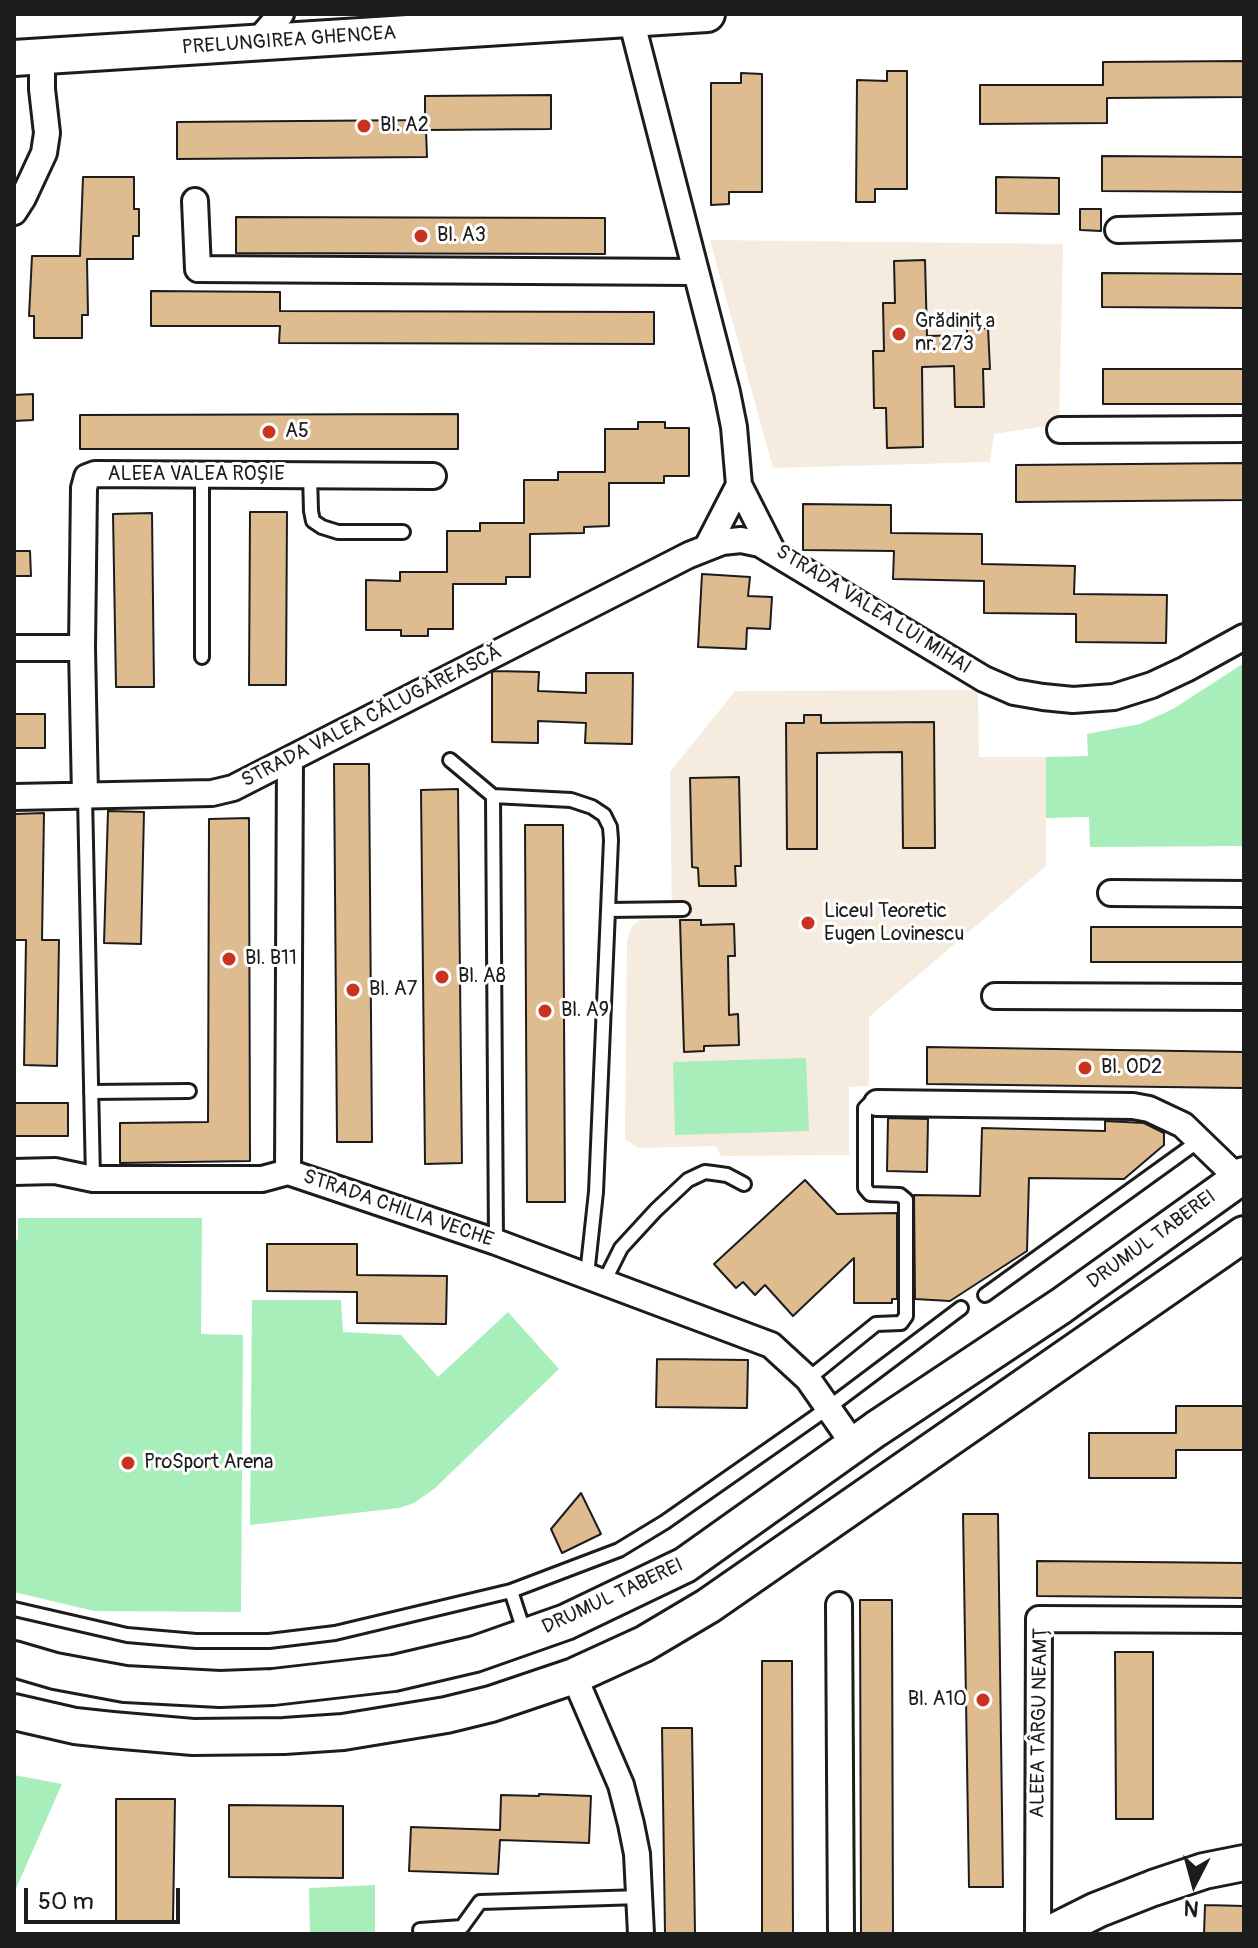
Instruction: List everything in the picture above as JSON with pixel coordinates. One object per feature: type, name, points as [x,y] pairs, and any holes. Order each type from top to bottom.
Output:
[{"type":"main road","name":"PRELUNGIREA GHENCEA","points":[[28,57],[707,14]]},
{"type":"main road","name":"DRUMUL TABEREI","points":[[14,1659],[55,1671],[125,1684],[220,1689],[334,1682],[394,1673],[526,1638],[637,1590],[685,1565],[1242,1179]]},
{"type":"main road","points":[[30,1716],[112,1730],[193,1737],[343,1732],[404,1723],[491,1704],[574,1676],[644,1644],[763,1570],[1232,1242],[1222,1231],[1219,1220],[1199,1206]]},
{"type":"main road","points":[[738,1528],[743,1550],[763,1570]]},
{"type":"main road","points":[[685,1565],[704,1577],[709,1586],[708,1606]]},
{"type":"main road","points":[[30,1716],[61,1701],[63,1688],[55,1671]]},
{"type":"main road","points":[[112,1730],[108,1707],[110,1699],[115,1690],[125,1684]]},
{"type":"main road","points":[[1049,1934],[1097,1910],[1153,1888],[1204,1871],[1244,1863]]},
{"type":"street","points":[[256,43],[281,14]]},
{"type":"street","name":"STRADA VALEA LUI MIHAI","points":[[631,19],[727,392],[739,485],[773,552],[984,679],[1014,692],[1073,700],[1114,697],[1152,685],[1244,637]]},
{"type":"street","points":[[14,212],[39,167],[47,133],[42,89],[28,57]]},
{"type":"street","points":[[195,201],[198,269],[694,272]]},
{"type":"street","points":[[1118,230],[1244,227]]},
{"type":"street","points":[[1060,430],[1244,429]]},
{"type":"street","name":"ALEEA VALEA ROȘIE","points":[[85,796],[82,648],[84,488],[87,477],[95,474],[433,476]]},
{"type":"street","points":[[707,547],[739,485]]},
{"type":"street","name":"STRADA VALEA CĂLUGĂREASCĂ","points":[[14,797],[212,793],[233,788],[707,547],[741,540],[760,544],[773,552]]},
{"type":"street","points":[[14,648],[82,648]]},
{"type":"street","name":"STRADA CHILIA VECHE","points":[[290,759],[288,1172],[496,1242],[771,1345],[808,1379],[854,1445]]},
{"type":"street","points":[[1111,893],[1244,894]]},
{"type":"street","points":[[995,996],[1244,997]]},
{"type":"street","points":[[877,1103],[1133,1106],[1166,1115],[1200,1140],[1242,1179]]},
{"type":"street","points":[[14,1172],[55,1171],[93,1179],[262,1179],[288,1172]]},
{"type":"street","points":[[839,1605],[841,1934]]},
{"type":"street","name":"ALEEA TÂRGU NEAMȚ","points":[[1038,1934],[1039,1619],[1244,1620]]},
{"type":"street","points":[[574,1676],[621,1785],[637,1854],[641,1934]]},
{"type":"lane","points":[[202,475],[202,657]]},
{"type":"lane","points":[[310,475],[313,521],[322,527],[338,532],[403,532]]},
{"type":"lane","points":[[450,760],[493,796],[571,800],[604,815],[610,827],[596,1192],[596,1279]]},
{"type":"lane","points":[[85,796],[93,1179]]},
{"type":"lane","points":[[493,796],[496,1242]]},
{"type":"lane","points":[[608,910],[683,909]]},
{"type":"lane","points":[[91,1092],[189,1091]]},
{"type":"lane","points":[[808,1379],[876,1324],[901,1323],[906,1316],[906,1200],[900,1195],[870,1194],[865,1188],[865,1108],[877,1103]]},
{"type":"lane","points":[[985,1295],[1200,1140]]},
{"type":"lane","points":[[596,1279],[656,1210],[688,1180],[705,1172],[727,1175],[744,1184]]},
{"type":"lane","points":[[14,1609],[127,1635],[196,1641],[269,1641],[335,1633],[511,1591],[619,1550],[665,1522],[828,1408],[961,1308]]},
{"type":"lane","points":[[511,1591],[526,1638]]},
{"type":"lane","points":[[420,1930],[462,1927],[480,1902],[641,1897]]},
{"type":"shaded area","name":"Grădinița nr. 273","points":[[710,240],[1063,244],[1059,424],[994,434],[990,462],[773,468]]},
{"type":"shaded area","name":"Liceul Teoretic Eugen Lovinescu","points":[[978,690],[979,757],[1046,757],[1046,866],[869,1017],[869,1086],[849,1087],[849,1155],[721,1156],[716,1146],[638,1148],[625,1139],[627,940],[632,926],[640,920],[672,919],[670,772],[735,691]]},
{"type":"green space","points":[[1244,663],[1244,846],[1090,847],[1089,817],[1046,818],[1046,757],[1088,756],[1087,734],[1140,724],[1173,709]]},
{"type":"green space","points":[[806,1058],[809,1131],[675,1135],[673,1062]]},
{"type":"green space","name":"ProSport Arena","points":[[18,1218],[202,1218],[201,1334],[243,1335],[241,1612],[94,1611],[14,1592],[14,1240],[18,1240]]},
{"type":"green space","points":[[252,1300],[341,1300],[343,1332],[401,1335],[438,1377],[508,1312],[559,1369],[434,1489],[414,1503],[399,1508],[250,1525]]},
{"type":"green space","points":[[14,1775],[62,1784],[14,1893]]},
{"type":"green space","points":[[375,1885],[375,1934],[310,1934],[309,1888]]},
{"type":"building","points":[[1244,61],[1244,97],[1107,98],[1107,123],[980,124],[980,85],[1103,85],[1103,62]]},
{"type":"building","points":[[887,71],[907,71],[907,189],[875,189],[875,202],[856,202],[857,80],[887,81]]},
{"type":"building","points":[[741,73],[762,74],[762,192],[729,192],[729,204],[711,205],[711,83],[741,83]]},
{"type":"building","name":"Bl. A2","points":[[551,95],[551,129],[426,130],[427,157],[177,159],[177,122],[425,120],[425,96]]},
{"type":"building","points":[[1102,156],[1244,157],[1244,192],[1102,191]]},
{"type":"building","points":[[83,177],[134,177],[134,209],[139,209],[139,236],[133,236],[133,259],[87,259],[88,315],[82,315],[82,338],[34,338],[34,316],[29,316],[32,256],[80,256]]},
{"type":"building","points":[[996,177],[1059,178],[1059,214],[996,213]]},
{"type":"building","points":[[1080,209],[1101,209],[1101,231],[1080,230]]},
{"type":"building","name":"Bl. A3","points":[[236,217],[605,218],[605,254],[236,253]]},
{"type":"building","points":[[925,260],[927,336],[967,335],[967,329],[988,328],[990,369],[983,369],[984,407],[955,407],[954,366],[922,367],[923,447],[887,448],[886,408],[874,408],[873,351],[884,351],[883,303],[895,303],[894,261]]},
{"type":"building","points":[[1102,273],[1244,274],[1244,308],[1102,307]]},
{"type":"building","points":[[151,291],[280,292],[280,311],[654,312],[654,344],[279,343],[280,326],[151,326]]},
{"type":"building","points":[[1103,369],[1244,369],[1244,404],[1103,404]]},
{"type":"building","points":[[33,394],[33,420],[14,421],[14,395]]},
{"type":"building","name":"A5","points":[[458,414],[458,449],[80,449],[80,415]]},
{"type":"building","points":[[638,422],[665,422],[665,428],[689,428],[689,476],[664,476],[664,483],[609,483],[609,526],[584,527],[584,533],[530,534],[530,577],[506,577],[506,584],[453,584],[453,629],[428,629],[428,636],[401,636],[401,630],[366,630],[366,580],[400,581],[400,572],[447,572],[447,531],[480,531],[480,523],[524,523],[524,480],[558,480],[558,472],[605,472],[605,429],[638,429]]},
{"type":"building","points":[[1244,463],[1244,500],[1016,502],[1016,465]]},
{"type":"building","points":[[803,504],[891,505],[891,533],[982,534],[982,564],[1075,566],[1074,594],[1167,595],[1166,643],[1076,642],[1076,614],[984,613],[984,581],[893,579],[894,551],[803,550]]},
{"type":"building","points":[[250,512],[287,512],[286,685],[249,685]]},
{"type":"building","points":[[152,513],[154,687],[116,687],[113,514]]},
{"type":"building","points":[[14,551],[30,551],[31,576],[14,576]]},
{"type":"building","points":[[702,574],[750,577],[748,596],[772,597],[770,629],[747,628],[746,649],[698,647]]},
{"type":"building","points":[[492,672],[539,672],[538,691],[586,693],[586,673],[633,673],[632,744],[585,743],[586,723],[538,721],[538,743],[492,742]]},
{"type":"building","points":[[14,714],[45,714],[45,748],[14,748]]},
{"type":"building","points":[[804,715],[821,715],[821,723],[934,722],[935,848],[903,848],[902,752],[817,753],[817,849],[787,849],[786,723],[804,723]]},
{"type":"building","name":"Bl. A7","points":[[334,764],[369,764],[372,1142],[337,1142]]},
{"type":"building","points":[[739,777],[741,866],[735,866],[736,886],[699,886],[698,868],[692,867],[690,778]]},
{"type":"building","name":"Bl. A8","points":[[458,789],[462,1163],[425,1164],[421,790]]},
{"type":"building","points":[[108,811],[144,812],[141,944],[104,943]]},
{"type":"building","points":[[44,813],[42,940],[59,940],[57,1066],[24,1065],[26,940],[14,940],[14,814]]},
{"type":"building","name":"Bl. B11","points":[[249,818],[250,1161],[120,1163],[120,1123],[208,1122],[209,819]]},
{"type":"building","name":"Bl. A9","points":[[525,825],[563,825],[565,1202],[527,1202]]},
{"type":"building","points":[[680,920],[701,920],[701,925],[734,924],[735,956],[728,956],[729,1015],[738,1014],[739,1045],[704,1046],[704,1051],[684,1052]]},
{"type":"building","points":[[1091,927],[1244,927],[1244,962],[1091,962]]},
{"type":"building","name":"Bl. OD2","points":[[927,1047],[1244,1052],[1244,1088],[927,1084]]},
{"type":"building","points":[[14,1103],[68,1103],[68,1136],[14,1136]]},
{"type":"building","points":[[888,1118],[928,1119],[927,1172],[887,1171]]},
{"type":"building","points":[[1105,1121],[1144,1123],[1164,1133],[1164,1145],[1124,1179],[1029,1178],[1027,1251],[950,1301],[915,1299],[914,1195],[980,1196],[982,1128],[1105,1131]]},
{"type":"building","points":[[805,1180],[837,1214],[897,1213],[897,1299],[892,1299],[892,1303],[854,1303],[854,1258],[793,1316],[765,1285],[755,1295],[743,1282],[736,1288],[714,1264]]},
{"type":"building","points":[[267,1244],[357,1244],[357,1275],[447,1276],[446,1324],[357,1323],[357,1292],[267,1291]]},
{"type":"building","points":[[657,1359],[748,1360],[747,1408],[656,1407]]},
{"type":"building","points":[[1176,1406],[1244,1406],[1244,1450],[1176,1450],[1176,1478],[1089,1478],[1089,1433],[1176,1433]]},
{"type":"building","points":[[581,1493],[601,1534],[562,1553],[551,1529]]},
{"type":"building","name":"Bl. A10","points":[[963,1514],[998,1514],[1003,1887],[969,1887]]},
{"type":"building","points":[[1037,1561],[1244,1563],[1244,1598],[1037,1596]]},
{"type":"building","points":[[860,1600],[892,1600],[893,1934],[861,1934]]},
{"type":"building","points":[[1115,1652],[1153,1652],[1153,1819],[1116,1819]]},
{"type":"building","points":[[762,1661],[792,1661],[793,1934],[762,1934]]},
{"type":"building","points":[[662,1728],[692,1728],[695,1934],[665,1934]]},
{"type":"building","points":[[501,1795],[591,1796],[589,1843],[500,1840],[498,1874],[409,1871],[411,1827],[500,1830]]},
{"type":"building","points":[[116,1799],[175,1799],[173,1921],[116,1921]]},
{"type":"building","points":[[229,1805],[343,1806],[343,1878],[229,1877]]},
{"type":"building","points":[[1205,1905],[1244,1906],[1244,1934],[1204,1934]]},
{"type":"place","name":"Bl. A2","points":[[364,126]]},
{"type":"place","name":"Bl. A3","points":[[421,236]]},
{"type":"place","name":"Grădinița nr. 273","points":[[899,334]]},
{"type":"place","name":"A5","points":[[269,432]]},
{"type":"place","name":"Liceul Teoretic Eugen Lovinescu","points":[[808,923]]},
{"type":"place","name":"Bl. B11","points":[[229,959]]},
{"type":"place","name":"Bl. A8","points":[[442,977]]},
{"type":"place","name":"Bl. A7","points":[[353,990]]},
{"type":"place","name":"Bl. A9","points":[[545,1011]]},
{"type":"place","name":"Bl. OD2","points":[[1085,1068]]},
{"type":"place","name":"ProSport Arena","points":[[128,1463]]},
{"type":"place","name":"Bl. A10","points":[[983,1700]]}]
